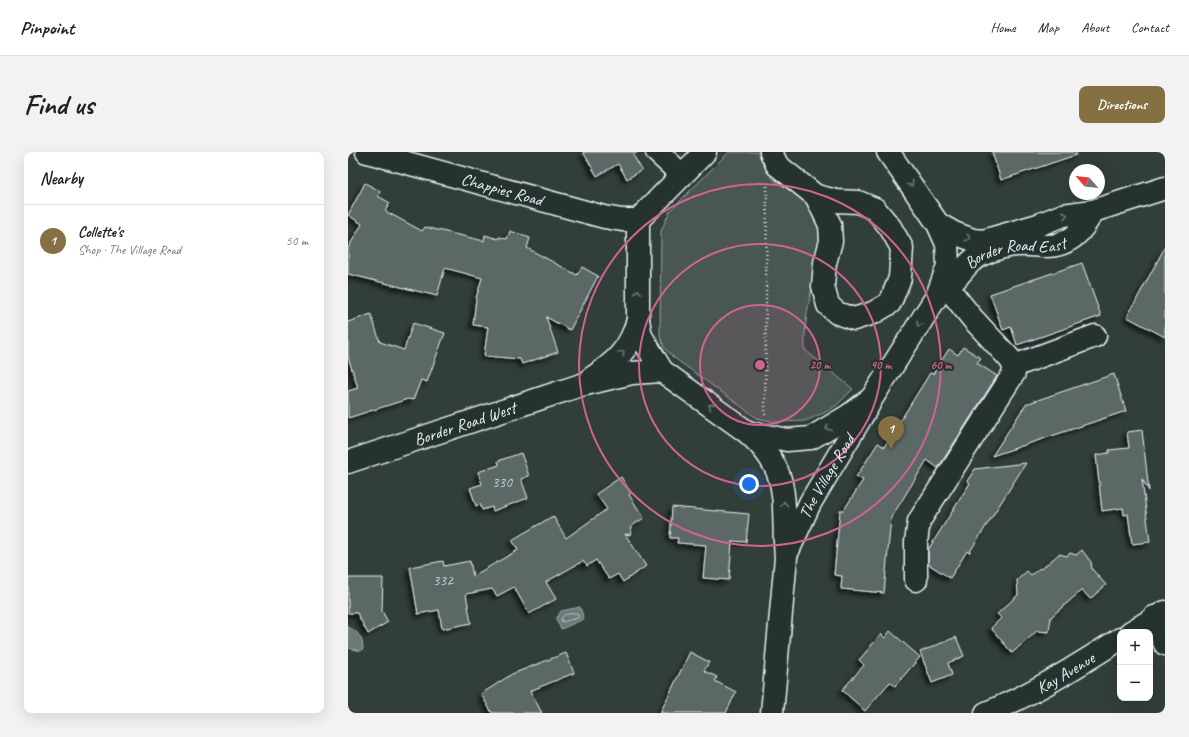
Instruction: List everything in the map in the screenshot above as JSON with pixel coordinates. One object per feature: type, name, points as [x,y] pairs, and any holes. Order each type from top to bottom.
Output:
[{"type":"street","name":"Chappies Road","points":[[367,152],[604,216],[622,220],[638,220]]},
{"type":"street","points":[[657,152],[682,175]]},
{"type":"street","points":[[704,152],[638,220],[638,320],[642,336],[662,371],[755,433],[787,440],[811,438],[848,416],[872,398]]},
{"type":"street","points":[[771,152],[777,165],[816,196],[836,201],[858,202],[875,209],[890,227],[902,248],[900,278],[890,303],[873,313],[854,319],[837,313],[828,305],[823,286],[825,263],[831,241],[830,225],[816,196]]},
{"type":"street","points":[[888,152],[938,224],[947,244],[948,266],[943,292],[972,318],[1010,359],[1014,366],[1014,372],[1011,380],[920,521],[916,542],[916,580]]},
{"type":"street","name":"Border Road East","points":[[938,224],[954,233],[973,240],[1053,246],[1062,244],[1077,235],[1084,228],[1093,211],[1165,188]]},
{"type":"street","name":"Border Road East","points":[[943,292],[967,265],[1002,242]]},
{"type":"street","name":"The Village Road","points":[[786,557],[810,503],[872,398],[943,292]]},
{"type":"street","name":"Border Road West","points":[[581,385],[606,368],[621,354],[632,339],[638,320]]},
{"type":"street","points":[[1014,366],[1095,336]]},
{"type":"street","name":"Border Road West","points":[[348,462],[581,385],[632,373],[662,371]]},
{"type":"street","name":"The Village Road","points":[[755,433],[778,471],[783,486],[786,557],[772,713]]},
{"type":"street","points":[[1136,629],[1160,615],[1165,644]]},
{"type":"street","name":"Kay Avenue","points":[[986,713],[1012,703],[1032,692],[1117,641]]},
{"type":"path","points":[[755,433],[768,182]]},
{"type":"shaded area","points":[[729,152],[763,152],[764,161],[769,174],[778,183],[801,197],[809,205],[819,227],[821,241],[805,326],[805,350],[853,389],[837,405],[826,412],[805,421],[776,422],[757,418],[673,357],[664,347],[660,336],[661,231],[670,211]]},
{"type":"water","points":[[580,607],[584,619],[561,629],[556,619],[561,611]]},
{"type":"water","points":[[348,627],[355,631],[361,638],[363,649],[361,651],[348,648]]},
{"type":"building","points":[[583,152],[638,152],[633,155],[642,170],[627,179],[618,164],[597,176]]},
{"type":"building","points":[[992,152],[1076,152],[1076,155],[1001,180]]},
{"type":"building","points":[[365,183],[380,191],[378,196],[390,203],[385,211],[422,231],[425,227],[484,241],[485,235],[498,239],[499,237],[507,239],[510,231],[530,238],[527,248],[577,275],[582,267],[598,276],[570,330],[546,317],[558,352],[522,364],[520,359],[484,356],[488,327],[473,325],[476,298],[482,278],[445,268],[437,296],[348,274],[348,248],[362,224],[348,215]]},
{"type":"building","points":[[1165,247],[1165,337],[1127,317]]},
{"type":"building","points":[[1082,263],[1101,316],[1017,345],[1011,327],[1003,330],[990,294]]},
{"type":"building","points":[[371,314],[380,342],[404,350],[413,323],[445,333],[427,382],[421,380],[413,400],[408,399],[348,418],[348,391],[358,388],[348,357],[348,322]]},
{"type":"building","points":[[963,347],[981,358],[977,363],[997,376],[938,468],[927,460],[891,518],[884,593],[841,589],[842,576],[834,575],[840,510],[844,510],[863,480],[856,477],[878,443],[884,447],[930,373],[933,374],[949,349],[958,355]]},
{"type":"building","points":[[1114,374],[1126,411],[992,456],[1026,404]]},
{"type":"building","points":[[1142,430],[1149,491],[1142,479],[1150,542],[1132,544],[1128,514],[1124,515],[1123,508],[1102,511],[1096,455],[1109,453],[1109,450],[1129,448],[1127,432]]},
{"type":"building","points":[[521,453],[529,476],[521,479],[528,498],[493,511],[492,507],[482,510],[480,504],[476,506],[470,488],[482,484],[478,472],[499,465],[498,461]]},
{"type":"building","points":[[1026,463],[969,553],[967,551],[950,578],[928,564],[928,550],[970,483],[967,481],[975,469]]},
{"type":"building","points":[[621,477],[631,493],[629,495],[644,518],[632,526],[630,535],[625,534],[646,566],[623,582],[618,574],[609,579],[596,560],[587,566],[583,561],[546,582],[556,599],[529,614],[514,587],[497,596],[492,589],[466,594],[471,623],[442,629],[439,610],[418,614],[410,567],[443,561],[444,566],[470,561],[473,576],[518,550],[512,540],[553,516],[566,538],[607,509],[596,494]]},
{"type":"building","points":[[672,507],[749,514],[746,542],[732,541],[729,580],[703,578],[706,545],[677,543],[678,538],[670,538]]},
{"type":"building","points":[[1082,550],[1091,562],[1092,569],[1106,585],[1090,599],[1082,590],[1051,617],[1049,632],[1037,631],[1012,653],[991,628],[1001,618],[997,614],[1018,595],[1017,580],[1027,571],[1031,575],[1040,568],[1041,569],[1059,554],[1067,556],[1070,553],[1076,555]]},
{"type":"building","points":[[348,578],[383,578],[382,611],[388,622],[368,634],[357,613],[348,613]]},
{"type":"building","points":[[890,631],[920,657],[895,686],[890,682],[865,711],[842,690],[864,665],[859,660],[881,634],[885,638]]},
{"type":"building","points":[[956,637],[964,656],[948,663],[952,675],[932,683],[920,652]]},
{"type":"building","points":[[690,652],[709,662],[704,671],[717,677],[715,681],[736,692],[726,713],[660,713]]},
{"type":"building","points":[[566,653],[574,673],[530,691],[542,713],[492,713],[481,694],[512,674]]},
{"type":"place","name":"Collette's","points":[[891,449]]}]
